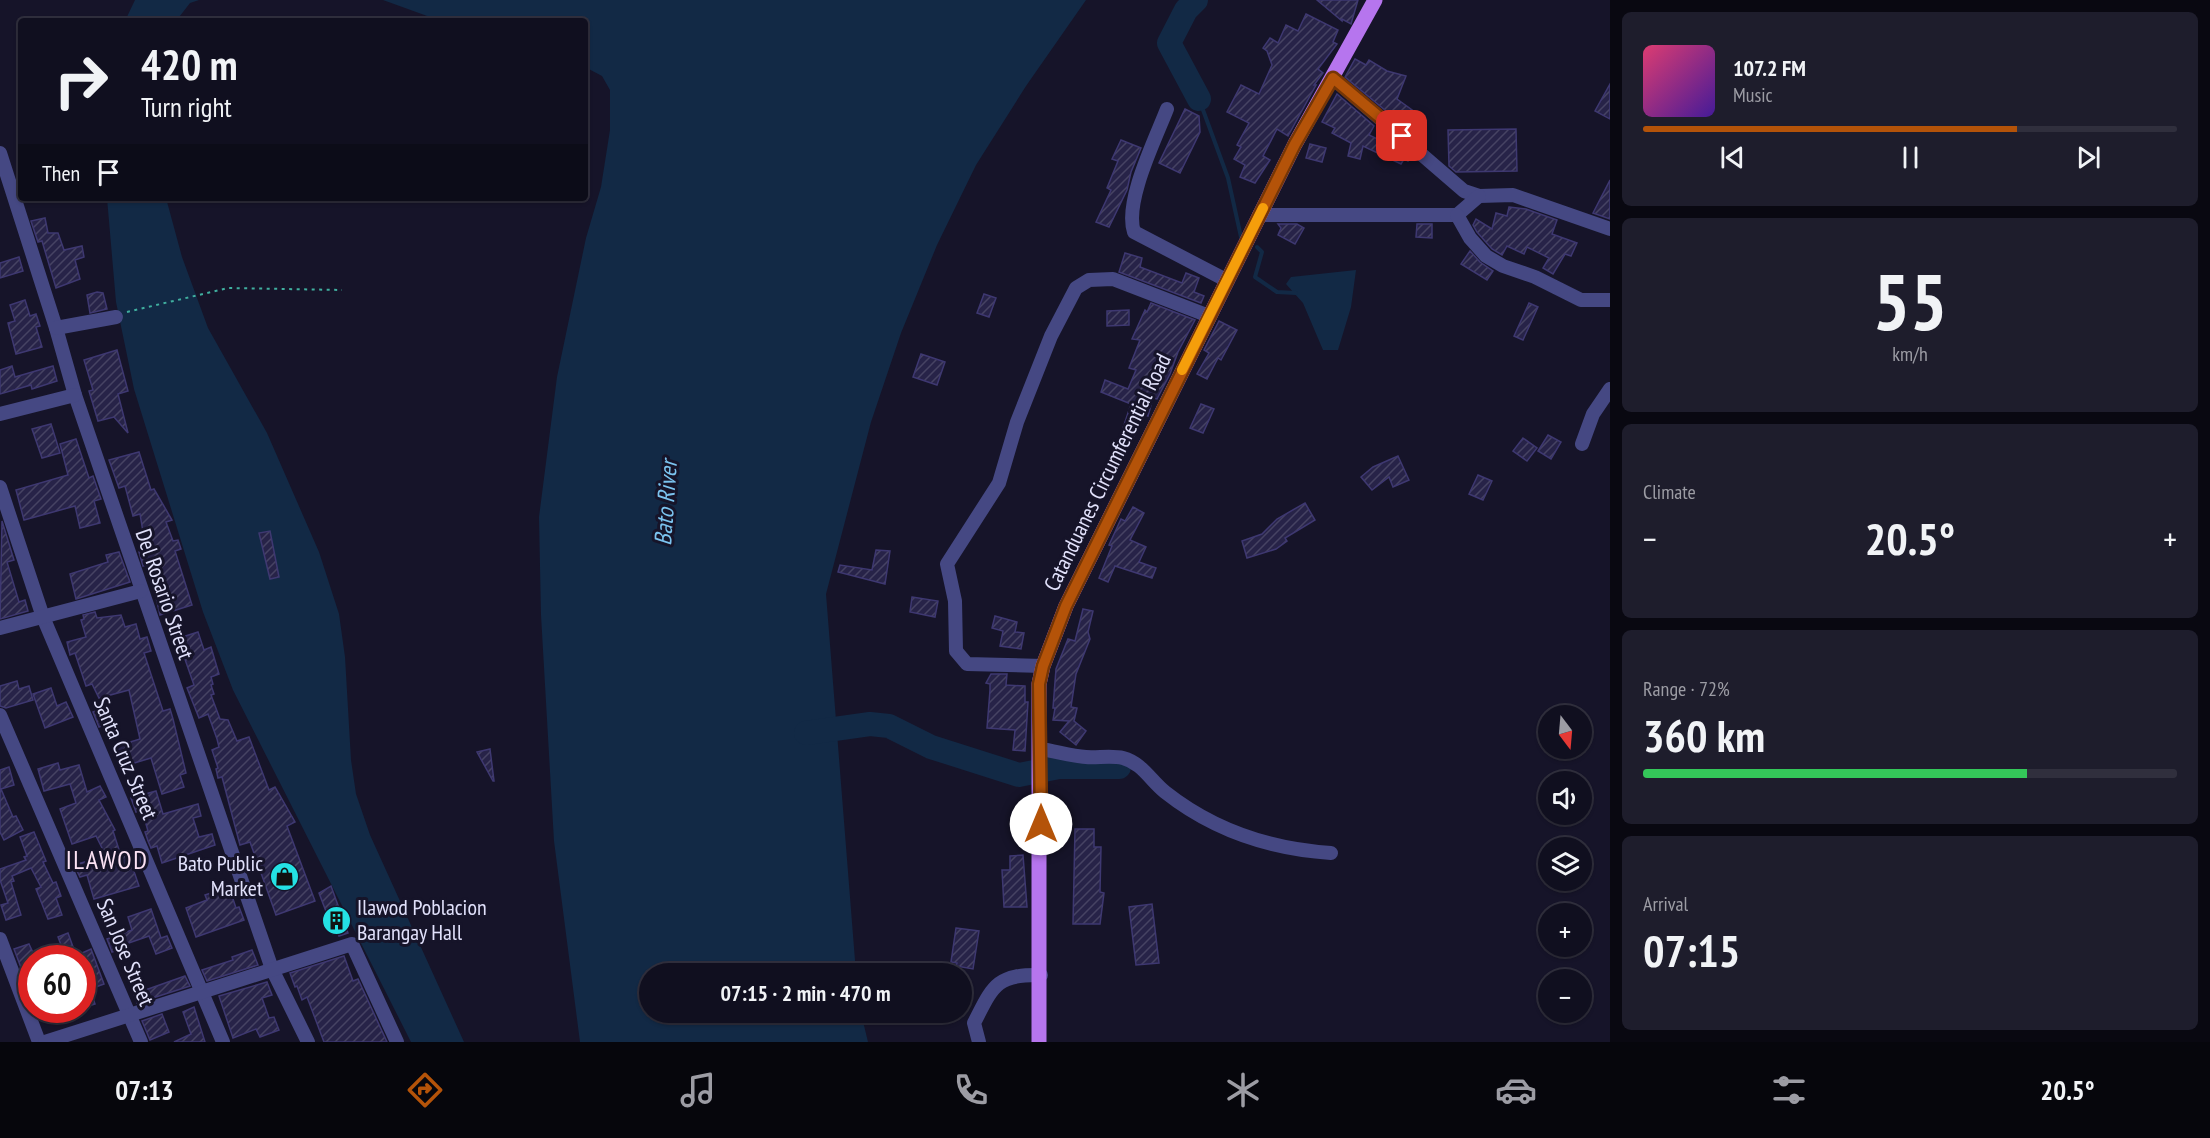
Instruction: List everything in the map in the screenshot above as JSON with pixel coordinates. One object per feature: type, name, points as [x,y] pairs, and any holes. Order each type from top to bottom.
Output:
[{"type":"main road","name":"Catanduanes Circumferential Road","points":[[1039,1042],[1041,975],[1039,684],[1043,666],[1066,606],[1226,280],[1295,144],[1375,0]]},
{"type":"street","points":[[1333,78],[1464,191],[1479,196],[1513,195],[1610,229]]},
{"type":"street","points":[[1167,109],[1140,183],[1130,221],[1134,232],[1226,280]]},
{"type":"street","name":"Del Rosario Street","points":[[0,153],[75,395],[141,591],[272,969],[308,1042]]},
{"type":"street","points":[[1259,215],[1457,215],[1479,196]]},
{"type":"street","points":[[1457,215],[1470,238],[1486,256],[1503,266],[1534,277],[1581,300],[1610,300]]},
{"type":"street","points":[[1043,666],[967,664],[956,651],[956,601],[947,564],[999,483],[1017,422],[1051,336],[1076,288],[1089,280],[1113,279],[1209,316]]},
{"type":"street","points":[[56,328],[119,315]]},
{"type":"street","points":[[1582,444],[1593,414],[1610,389]]},
{"type":"street","points":[[0,414],[75,395]]},
{"type":"street","name":"Santa Cruz Street","points":[[0,487],[44,617],[223,1042]]},
{"type":"street","points":[[0,628],[141,591]]},
{"type":"street","name":"San Jose Street","points":[[0,715],[131,1014],[141,1042]]},
{"type":"street","points":[[1040,749],[1084,757],[1122,757],[1140,766],[1164,791],[1211,824],[1265,844],[1297,851],[1331,853]]},
{"type":"street","points":[[0,939],[39,1042]]},
{"type":"street","points":[[45,1042],[352,944],[397,1042]]},
{"type":"street","points":[[979,1042],[974,1023],[992,988],[1015,974],[1041,975]]},
{"type":"path","points":[[119,315],[228,288],[342,290]]},
{"type":"water","points":[[135,0],[199,0],[190,3],[178,18],[126,18]]},
{"type":"water","name":"Bato River","points":[[383,0],[1086,0],[1026,86],[976,165],[937,245],[901,333],[871,422],[826,594],[855,963],[639,963],[639,1023],[863,1023],[868,1042],[580,1042],[554,841],[541,615],[539,517],[557,377],[586,238],[601,187],[610,130],[610,90],[602,76],[588,69],[588,18],[433,18]]},
{"type":"water","points":[[107,201],[167,201],[182,257],[208,328],[267,433],[319,552],[339,614],[345,657],[351,760],[356,794],[370,835],[464,1042],[411,1042],[233,690],[203,612],[134,389],[116,302]]},
{"type":"water","points":[[1356,270],[1351,307],[1338,350],[1323,350],[1303,303],[1286,284],[1291,277]]},
{"type":"building","points":[[1317,0],[1358,0],[1351,24],[1342,19],[1342,21]]},
{"type":"building","points":[[1306,14],[1338,30],[1333,42],[1337,44],[1318,69],[1323,73],[1314,85],[1316,85],[1288,136],[1277,129],[1263,156],[1270,160],[1255,183],[1240,177],[1245,165],[1234,159],[1241,147],[1237,145],[1249,123],[1227,112],[1241,85],[1259,94],[1272,65],[1267,51],[1263,48],[1270,38],[1278,43],[1286,25],[1298,31]]},
{"type":"building","points":[[1355,59],[1366,65],[1369,60],[1387,71],[1406,76],[1397,99],[1419,115],[1409,130],[1345,77]]},
{"type":"building","points":[[1610,84],[1610,119],[1595,111]]},
{"type":"building","points":[[1337,94],[1374,126],[1369,135],[1398,149],[1399,147],[1411,157],[1408,161],[1404,159],[1401,164],[1363,146],[1360,159],[1348,156],[1351,143],[1332,133],[1335,128],[1322,122]]},
{"type":"building","points":[[1185,109],[1199,116],[1200,132],[1180,173],[1159,163]]},
{"type":"building","points":[[1516,129],[1517,171],[1456,172],[1449,166],[1448,130]]},
{"type":"building","points":[[1121,140],[1141,148],[1131,172],[1127,190],[1109,227],[1096,222],[1111,190],[1107,188],[1118,161],[1112,159]]},
{"type":"building","points":[[1310,144],[1326,148],[1322,162],[1306,158]]},
{"type":"building","points":[[1610,180],[1610,219],[1593,213]]},
{"type":"building","points":[[1509,207],[1526,209],[1557,220],[1552,234],[1577,243],[1571,256],[1565,254],[1553,274],[1543,268],[1549,258],[1527,247],[1524,254],[1507,246],[1502,255],[1492,249],[1477,232],[1473,225],[1476,219],[1492,229],[1496,213],[1507,216]]},
{"type":"building","points":[[45,218],[48,233],[58,233],[64,250],[82,246],[84,257],[75,260],[80,279],[56,288],[42,241],[38,242],[31,221]]},
{"type":"building","points":[[1278,224],[1297,224],[1304,228],[1295,244],[1278,235],[1281,228]]},
{"type":"building","points":[[1417,224],[1432,224],[1432,238],[1416,237]]},
{"type":"building","points":[[1470,251],[1493,271],[1487,280],[1461,264]]},
{"type":"building","points":[[1125,253],[1142,258],[1140,267],[1182,283],[1186,273],[1199,278],[1194,292],[1204,296],[1201,303],[1119,272]]},
{"type":"building","points":[[19,257],[23,271],[0,278],[0,263]]},
{"type":"building","points":[[103,293],[107,309],[90,313],[87,295]]},
{"type":"building","points":[[984,294],[996,298],[989,317],[977,313]]},
{"type":"building","points":[[25,300],[30,316],[36,314],[40,326],[36,327],[42,347],[16,354],[8,323],[15,321],[10,305]]},
{"type":"building","points":[[1151,303],[1195,320],[1157,399],[1153,398],[1148,416],[1144,415],[1133,439],[1121,434],[1131,404],[1101,392],[1105,380],[1128,389],[1136,370],[1129,368],[1140,340],[1132,339],[1145,310],[1147,312]]},
{"type":"building","points":[[1529,303],[1538,307],[1523,340],[1514,336]]},
{"type":"building","points":[[1129,310],[1129,325],[1107,326],[1107,311]]},
{"type":"building","points":[[1219,321],[1237,330],[1221,360],[1218,358],[1207,379],[1197,374],[1209,353],[1204,350]]},
{"type":"building","points":[[117,350],[128,391],[118,394],[128,433],[114,417],[98,421],[89,391],[93,390],[84,360]]},
{"type":"building","points":[[921,354],[945,362],[937,385],[913,377]]},
{"type":"building","points":[[12,366],[15,377],[53,366],[57,381],[32,389],[31,385],[0,394],[0,370]]},
{"type":"building","points":[[1201,404],[1214,409],[1203,433],[1190,428]]},
{"type":"building","points":[[51,424],[60,453],[42,458],[32,429]]},
{"type":"building","points":[[1548,435],[1561,442],[1551,459],[1538,451]]},
{"type":"building","points":[[1523,438],[1537,448],[1527,461],[1513,451]]},
{"type":"building","points":[[76,439],[89,478],[93,476],[101,499],[94,501],[100,523],[80,528],[75,506],[24,520],[16,490],[68,475],[60,444]]},
{"type":"building","points":[[139,452],[151,490],[154,489],[172,520],[166,522],[173,541],[178,540],[181,549],[175,551],[192,605],[160,615],[156,597],[159,596],[150,564],[143,566],[139,552],[146,550],[140,514],[133,516],[125,486],[119,488],[109,460]]},
{"type":"building","points":[[1398,456],[1409,480],[1393,487],[1389,477],[1372,490],[1361,477],[1373,467]]},
{"type":"building","points":[[1478,475],[1492,481],[1483,500],[1469,494]]},
{"type":"building","points":[[1305,503],[1315,520],[1285,538],[1287,541],[1276,549],[1247,558],[1242,541],[1262,534],[1277,519]]},
{"type":"building","points":[[1133,507],[1144,513],[1130,540],[1146,547],[1139,562],[1156,568],[1152,578],[1115,566],[1108,582],[1099,578],[1112,546],[1109,545],[1121,519],[1125,521]]},
{"type":"building","points":[[2,521],[14,560],[7,562],[19,602],[25,600],[28,611],[0,619]]},
{"type":"building","points":[[270,531],[279,577],[270,579],[259,533]]},
{"type":"building","points":[[876,550],[890,551],[885,584],[838,572],[840,565],[872,570]]},
{"type":"building","points":[[119,552],[130,582],[76,599],[70,574],[108,562],[106,555]]},
{"type":"building","points":[[912,597],[938,601],[935,617],[910,612]]},
{"type":"building","points":[[1083,609],[1093,611],[1088,632],[1090,639],[1076,674],[1071,707],[1077,708],[1074,721],[1086,731],[1076,745],[1060,732],[1069,721],[1053,720],[1055,708],[1053,708],[1056,669],[1068,639],[1075,641]]},
{"type":"building","points":[[95,612],[97,618],[121,615],[125,627],[136,624],[140,639],[147,637],[151,651],[144,653],[163,711],[170,709],[173,719],[186,773],[180,775],[184,787],[162,794],[151,758],[121,767],[114,747],[140,739],[129,690],[99,698],[92,684],[86,686],[75,653],[70,655],[67,642],[86,637],[81,620],[84,619],[83,615]]},
{"type":"building","points":[[995,616],[1017,622],[1015,632],[1024,633],[1021,649],[1000,646],[1003,631],[992,628]]},
{"type":"building","points":[[198,632],[204,650],[211,647],[219,674],[211,677],[214,694],[211,695],[220,719],[228,720],[237,741],[249,737],[269,790],[275,787],[295,822],[287,826],[315,901],[276,915],[250,842],[240,845],[222,777],[218,778],[216,769],[218,768],[212,750],[219,747],[217,739],[208,714],[199,718],[187,688],[194,685],[181,648],[176,650],[173,640]]},
{"type":"building","points":[[991,674],[1007,674],[1006,685],[1025,686],[1025,702],[1028,702],[1025,751],[1013,750],[1015,730],[987,728],[990,684],[986,683]]},
{"type":"building","points":[[17,681],[19,689],[29,686],[33,700],[6,708],[0,706],[0,686]]},
{"type":"building","points":[[51,688],[57,706],[66,702],[73,717],[45,728],[33,694]]},
{"type":"building","points":[[105,708],[109,723],[99,727],[93,712]]},
{"type":"building","points":[[490,749],[494,781],[477,752]]},
{"type":"building","points":[[58,763],[60,770],[79,765],[87,792],[100,786],[106,797],[99,800],[115,830],[113,831],[121,856],[128,854],[139,886],[94,899],[87,875],[80,877],[74,865],[106,856],[96,836],[72,844],[60,809],[76,803],[70,784],[44,791],[38,769]]},
{"type":"building","points":[[9,767],[14,785],[1,789],[13,817],[16,816],[23,830],[4,840],[0,832],[0,770]]},
{"type":"building","points":[[156,791],[163,814],[198,804],[201,816],[193,818],[199,837],[212,834],[215,845],[162,863],[157,846],[151,848],[148,841],[145,832],[148,831],[142,810],[136,812],[131,798]]},
{"type":"building","points":[[1075,829],[1094,829],[1094,847],[1101,847],[1100,892],[1104,893],[1100,924],[1073,924]]},
{"type":"building","points":[[34,832],[46,861],[43,862],[53,883],[56,882],[61,896],[56,898],[62,915],[48,919],[36,889],[41,887],[31,868],[12,876],[14,881],[11,882],[21,915],[6,920],[1,905],[8,903],[0,880],[0,869],[26,860],[24,857],[27,856],[20,837]]},
{"type":"building","points":[[1023,855],[1027,907],[1004,907],[1002,870],[1010,870],[1010,856]]},
{"type":"building","points":[[331,886],[348,933],[339,936],[335,926],[332,927],[319,893]]},
{"type":"building","points":[[229,887],[236,908],[239,907],[244,920],[196,937],[186,908],[207,900],[205,895]]},
{"type":"building","points":[[1152,904],[1159,963],[1136,965],[1129,907]]},
{"type":"building","points":[[151,909],[161,938],[167,936],[172,948],[156,954],[149,936],[120,946],[121,949],[112,952],[107,939],[132,930],[128,917]]},
{"type":"building","points":[[956,928],[979,931],[973,969],[972,963],[951,962]]},
{"type":"building","points":[[68,933],[72,945],[61,945],[58,937]]},
{"type":"building","points":[[18,948],[18,960],[14,949]]},
{"type":"building","points":[[252,950],[258,965],[207,981],[202,970],[233,960],[232,957]]},
{"type":"building","points":[[344,956],[353,981],[358,979],[387,1042],[324,1042],[307,997],[302,1000],[297,986],[295,987],[290,973]]},
{"type":"building","points":[[96,962],[104,984],[96,987]]},
{"type":"building","points":[[185,976],[190,986],[137,1003],[134,994]]},
{"type":"building","points":[[267,982],[272,995],[262,998],[269,1018],[274,1017],[279,1030],[260,1037],[256,1029],[233,1038],[219,996]]},
{"type":"building","points":[[194,1007],[205,1042],[174,1042],[191,1034],[183,1012]]},
{"type":"building","points":[[162,1014],[169,1032],[150,1040],[142,1021]]},
{"type":"waterway","points":[[1196,0],[1186,10],[1169,43],[1199,99]]},
{"type":"waterway","points":[[1199,99],[1228,178],[1241,237]]},
{"type":"waterway","points":[[1257,247],[1262,252],[1255,277],[1277,292],[1296,293]]},
{"type":"waterway","points":[[806,733],[870,724],[889,726],[931,747],[1019,775],[1059,767],[1119,767]]},
{"type":"slow traffic","points":[[1182,370],[1263,208]]},
{"type":"place","name":"Bato Public Market","points":[[284,876]]},
{"type":"place","name":"Ilawod Poblacion Barangay Hall","points":[[336,920]]},
{"type":"district","name":"ILAWOD","points":[[107,860]]},
{"type":"route","points":[[1041,824],[1039,684],[1048,650],[1066,606],[1295,144],[1333,78],[1402,136]]}]
